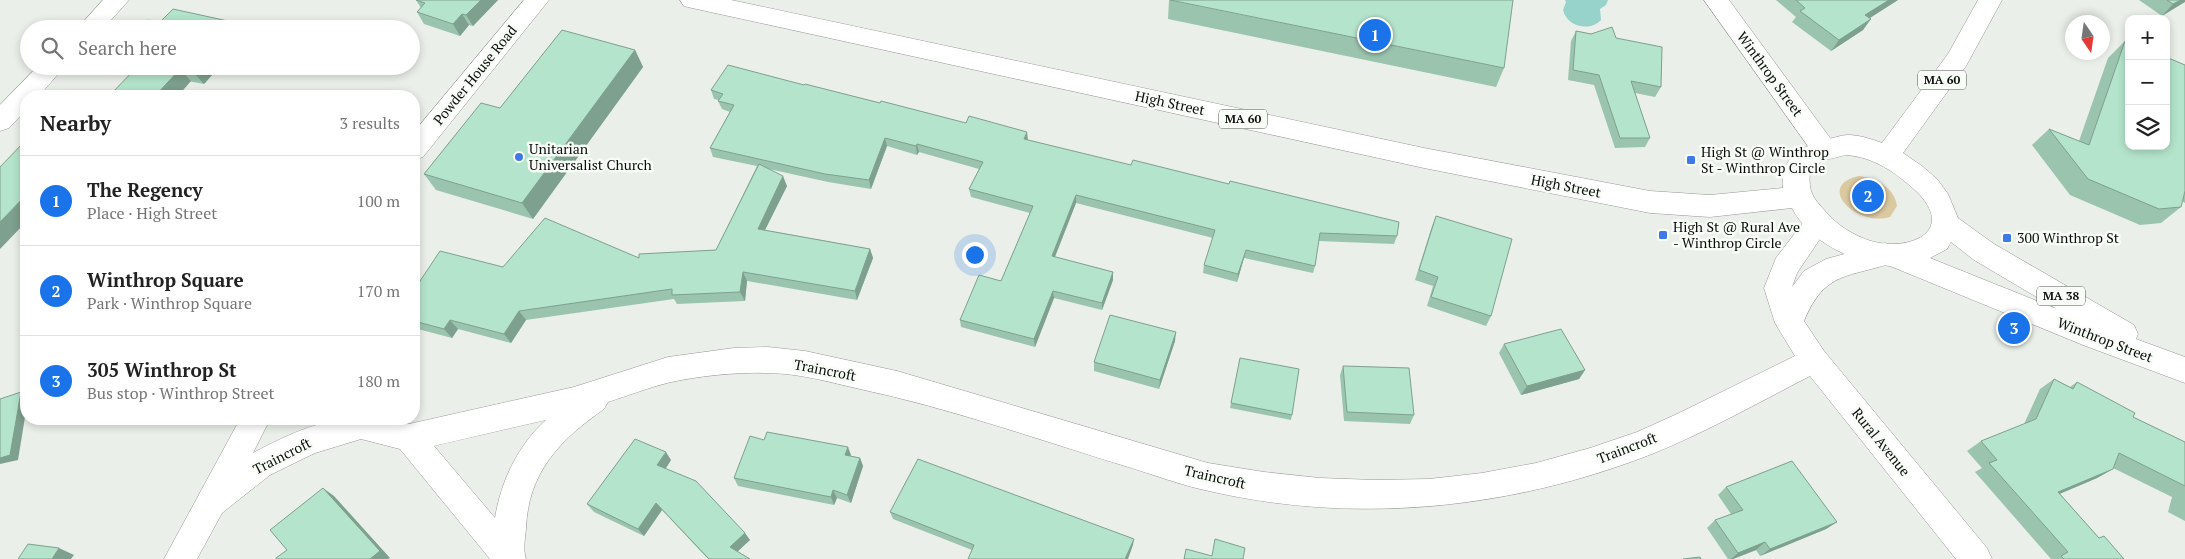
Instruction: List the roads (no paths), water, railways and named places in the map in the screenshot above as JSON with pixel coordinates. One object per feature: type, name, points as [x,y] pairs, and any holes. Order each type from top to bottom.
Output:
[{"type":"street","points":[[98,20],[117,0]]},
{"type":"street","name":"Powder House Road","points":[[420,143],[537,0]]},
{"type":"street","name":"High Street","points":[[692,0],[1424,158],[1650,202],[1710,206],[1797,197]]},
{"type":"street","name":"Winthrop Street","points":[[1716,0],[1824,148]]},
{"type":"street","name":"MA 60","points":[[1888,156],[1957,60],[1990,0]]},
{"type":"street","points":[[30,90],[44,75]]},
{"type":"street","points":[[0,121],[20,100]]},
{"type":"street","points":[[1788,323],[1797,300],[1810,282],[1825,270],[1889,255],[1918,252],[1942,237],[1947,224],[1943,208],[1926,183],[1888,156],[1860,146],[1846,145],[1824,148],[1805,159],[1798,170],[1795,183],[1797,197],[1817,224],[1854,246],[1889,255]]},
{"type":"street","name":"Rural Avenue","points":[[1817,224],[1786,266],[1778,288],[1788,323],[1814,360],[1976,559]]},
{"type":"street","name":"Winthrop Street","points":[[1947,224],[1984,252],[2181,368]]},
{"type":"street","name":"Winthrop Street","points":[[1889,255],[2094,336],[2181,368]]},
{"type":"street","name":"Traincroft","points":[[368,425],[409,438],[608,390],[668,370],[701,364],[768,360],[805,364],[897,384],[1208,477],[1255,486],[1348,496],[1398,496],[1498,485],[1589,463],[1645,442],[1814,360]]},
{"type":"street","name":"Traincroft","points":[[509,558],[513,506],[517,489],[526,468],[553,430],[608,390]]},
{"type":"street","points":[[180,559],[252,425]]},
{"type":"street","name":"Traincroft","points":[[211,503],[259,465],[287,450],[350,425]]},
{"type":"street","name":"Traincroft","points":[[409,438],[509,558]]},
{"type":"water","points":[[1565,0],[1608,0],[1606,5],[1600,9],[1601,20],[1596,24],[1585,27],[1574,24],[1565,16],[1563,10]]},
{"type":"place","name":"The Regency","points":[[1375,35]]},
{"type":"place","name":"Unitarian Universalist Church","points":[[519,157]]},
{"type":"place","name":"High St @ Winthrop St - Winthrop Circle","points":[[1691,160]]},
{"type":"place","name":"Winthrop Square","points":[[1868,196]]},
{"type":"place","name":"High St @ Rural Ave - Winthrop Circle","points":[[1663,235]]},
{"type":"place","name":"300 Winthrop St","points":[[2007,238]]},
{"type":"place","name":"305 Winthrop St","points":[[2014,328]]}]
